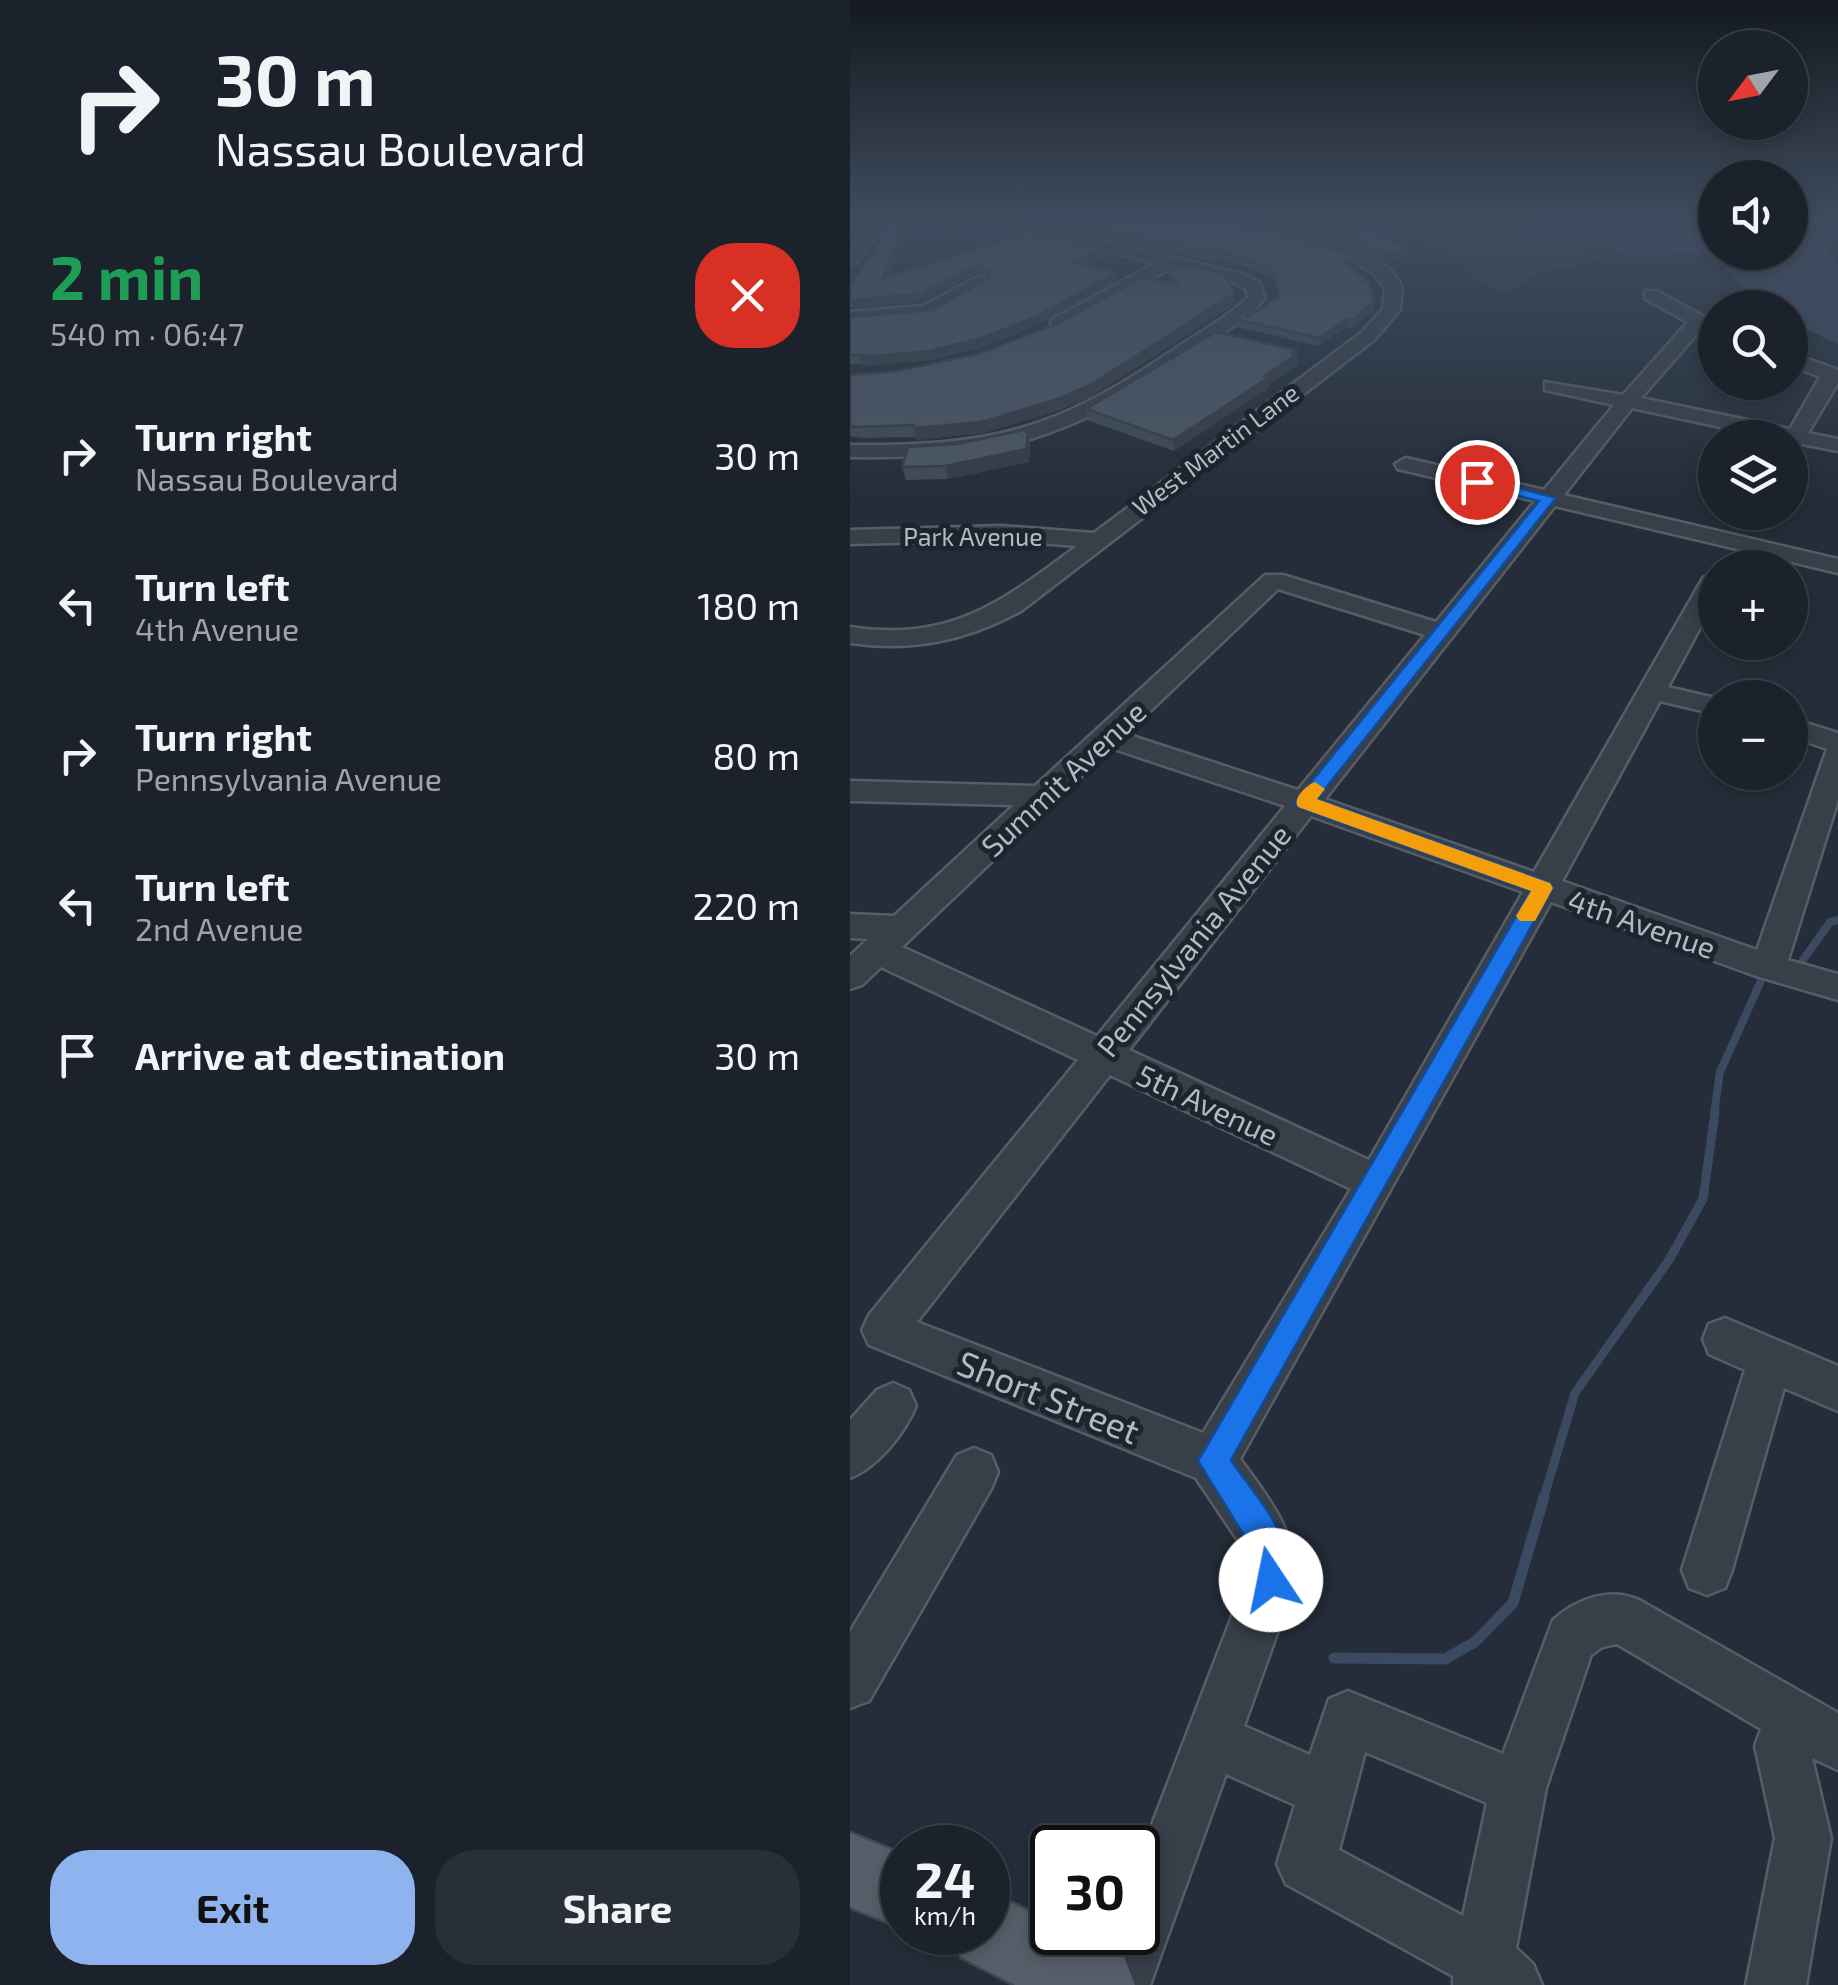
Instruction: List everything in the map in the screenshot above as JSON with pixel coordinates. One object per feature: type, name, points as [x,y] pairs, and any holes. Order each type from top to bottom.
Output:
[{"type":"main road","points":[[850,1870],[880,1882]]},
{"type":"main road","points":[[1010,1941],[1096,1985]]},
{"type":"street","points":[[850,317],[876,315]]},
{"type":"street","points":[[1044,332],[1075,315]]},
{"type":"street","points":[[850,451],[948,450],[1049,428],[1086,411],[1236,315]]},
{"type":"street","name":"West Martin Lane","points":[[850,635],[906,641],[964,629],[1012,606],[1325,357],[1380,326],[1389,315]]},
{"type":"street","points":[[1212,331],[1246,339]]},
{"type":"street","name":"Pennsylvania Avenue","points":[[884,1330],[1549,498],[1628,402],[1698,334]]},
{"type":"street","points":[[1806,420],[1834,376],[1808,366]]},
{"type":"street","points":[[1552,386],[1704,420]]},
{"type":"street","points":[[1808,442],[1838,445]]},
{"type":"street","points":[[1406,464],[1549,498],[1740,534],[1838,566]]},
{"type":"street","name":"Park Avenue","points":[[850,537],[1002,534],[1096,540]]},
{"type":"street","points":[[1731,550],[1740,534]]},
{"type":"street","name":"Summit Avenue","points":[[850,976],[1274,580],[1441,632]]},
{"type":"street","points":[[1120,1985],[1271,1580],[1274,1561],[1269,1545],[1213,1461],[1376,1182],[1698,608]]},
{"type":"street","points":[[1652,691],[1698,702]]},
{"type":"street","points":[[1808,734],[1838,743]]},
{"type":"street","name":"4th Avenue","points":[[1107,737],[1304,802],[1768,967],[1838,987]]},
{"type":"street","points":[[1768,967],[1838,754]]},
{"type":"street","points":[[850,791],[1046,796]]},
{"type":"street","points":[[850,926],[888,939]]},
{"type":"street","name":"5th Avenue","points":[[888,939],[1101,1054],[1376,1182]]},
{"type":"street","name":"Short Street","points":[[884,1330],[1213,1461]]},
{"type":"street","points":[[1724,1339],[1838,1389]]},
{"type":"street","points":[[1707,1570],[1770,1360]]},
{"type":"street","points":[[850,1455],[893,1406]]},
{"type":"street","points":[[850,1682],[974,1472]]},
{"type":"street","points":[[1518,1788],[1348,1718],[1306,1864],[1484,1979],[1518,1788],[1570,1638],[1596,1620],[1621,1618],[1815,1730]]},
{"type":"street","points":[[1776,1985],[1803,1838],[1782,1746],[1815,1730]]},
{"type":"street","points":[[1212,1740],[1327,1791]]},
{"type":"water","points":[[1808,315],[1838,315],[1838,344],[1808,330]]},
{"type":"building","points":[[1039,315],[982,338],[929,351],[861,357],[866,355],[850,355],[850,317]]},
{"type":"building","points":[[1074,315],[1201,315],[1090,385],[1058,399],[981,422],[914,428],[850,426],[850,375],[897,371],[981,353]]},
{"type":"building","points":[[1241,315],[1359,315],[1319,338],[1236,319]]},
{"type":"building","points":[[1216,332],[1297,350],[1292,353],[1297,354],[1173,440],[1086,409]]},
{"type":"building","points":[[1024,430],[1028,434],[1026,449],[945,466],[902,467],[908,447],[957,444]]},
{"type":"waterway","points":[[1803,960],[1830,922],[1838,920]]},
{"type":"waterway","points":[[1714,1114],[1720,1072],[1760,983]]},
{"type":"waterway","points":[[1543,1500],[1575,1393],[1669,1260],[1703,1199],[1715,1112]]},
{"type":"waterway","points":[[1334,1658],[1445,1659],[1475,1642],[1513,1603],[1544,1497]]},
{"type":"slow traffic","points":[[1315,789],[1304,802],[1543,888],[1527,916]]},
{"type":"route","points":[[1271,1580],[1274,1561],[1269,1545],[1213,1461],[1543,888],[1304,802],[1549,498],[1477,482]]}]
